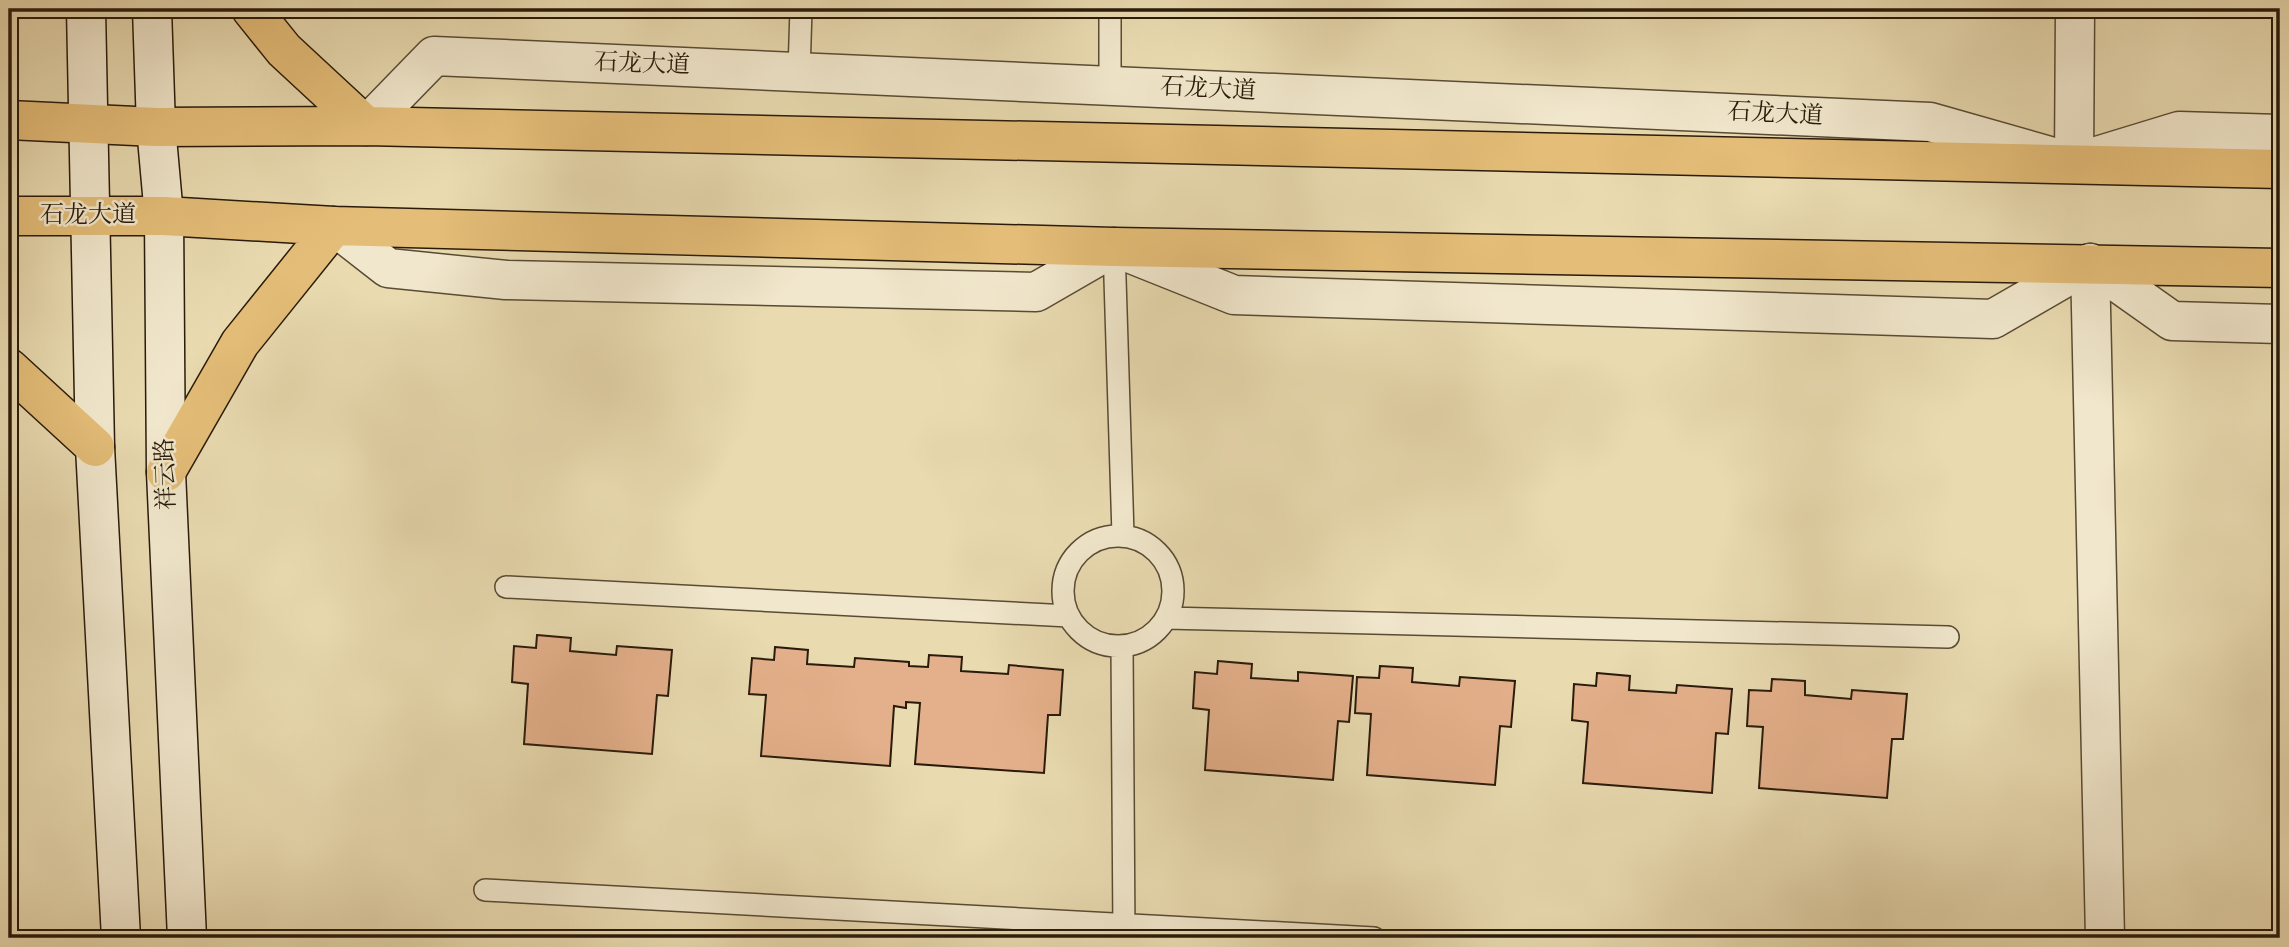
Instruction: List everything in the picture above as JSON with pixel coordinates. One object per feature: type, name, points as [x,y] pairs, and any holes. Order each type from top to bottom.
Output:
[{"type":"main road","points":[[251,9],[284,50],[366,126]]},
{"type":"main road","name":"石龙大道","points":[[9,120],[156,127],[366,126],[2074,163],[2280,170]]},
{"type":"main road","name":"石龙大道","points":[[9,216],[164,216],[334,226],[1114,247],[2280,268]]},
{"type":"main road","points":[[166,472],[240,343],[334,226]]},
{"type":"main road","points":[[9,368],[95,447]]},
{"type":"street","points":[[86,9],[95,447],[121,938]]},
{"type":"street","name":"祥云路","points":[[152,9],[156,127],[164,216],[166,472],[187,938]]},
{"type":"street","points":[[2074,163],[2075,9]]},
{"type":"street","name":"石龙大道","points":[[366,126],[434,56],[1930,122],[2074,163],[2179,131],[2280,134]]},
{"type":"street","name":"石龙大道","points":[[1114,247],[1234,295],[1993,319],[2090,263]]},
{"type":"street","points":[[2090,263],[2172,321],[2280,324]]},
{"type":"street","points":[[2090,263],[2105,938]]},
{"type":"lane","points":[[799,72],[801,9]]},
{"type":"lane","points":[[1110,9],[1110,86]]},
{"type":"lane","points":[[1114,247],[1123,535]]},
{"type":"lane","points":[[1123,535],[1154,549],[1166,564],[1172,581],[1172,600],[1166,618],[1155,632],[1138,642],[1122,646],[1106,645],[1091,639],[1078,629],[1063,600],[1063,584],[1068,567],[1077,553],[1090,542],[1123,535]]},
{"type":"lane","points":[[506,587],[1069,615]]},
{"type":"lane","points":[[1166,618],[1948,637]]},
{"type":"lane","points":[[1122,646],[1124,931]]},
{"type":"lane","points":[[485,890],[1124,931],[1374,938]]},
{"type":"building","points":[[537,635],[571,638],[570,651],[616,655],[617,646],[672,650],[668,696],[657,695],[652,754],[524,744],[528,684],[512,682],[514,646],[536,648]]},
{"type":"building","points":[[775,647],[808,650],[807,664],[854,667],[855,658],[909,662],[909,666],[928,667],[929,655],[962,657],[961,671],[1008,674],[1009,665],[1063,670],[1060,715],[1048,715],[1044,773],[915,764],[920,703],[906,702],[906,708],[894,706],[890,766],[761,756],[766,695],[749,694],[752,658],[774,660]]},
{"type":"building","points":[[1218,661],[1252,664],[1251,678],[1298,681],[1298,672],[1353,676],[1349,722],[1338,721],[1333,780],[1205,770],[1209,710],[1193,708],[1195,672],[1217,674]]},
{"type":"building","points":[[1380,666],[1413,668],[1412,682],[1459,686],[1460,677],[1515,681],[1511,727],[1500,726],[1495,785],[1367,775],[1371,714],[1355,713],[1357,677],[1379,678]]},
{"type":"building","points":[[1597,673],[1630,676],[1629,690],[1676,693],[1677,685],[1732,689],[1728,734],[1716,733],[1712,793],[1583,783],[1588,722],[1572,720],[1574,684],[1596,686]]},
{"type":"building","points":[[1772,679],[1805,681],[1805,695],[1851,699],[1852,690],[1907,694],[1903,739],[1892,739],[1887,798],[1759,788],[1763,727],[1747,726],[1749,690],[1771,691]]}]
